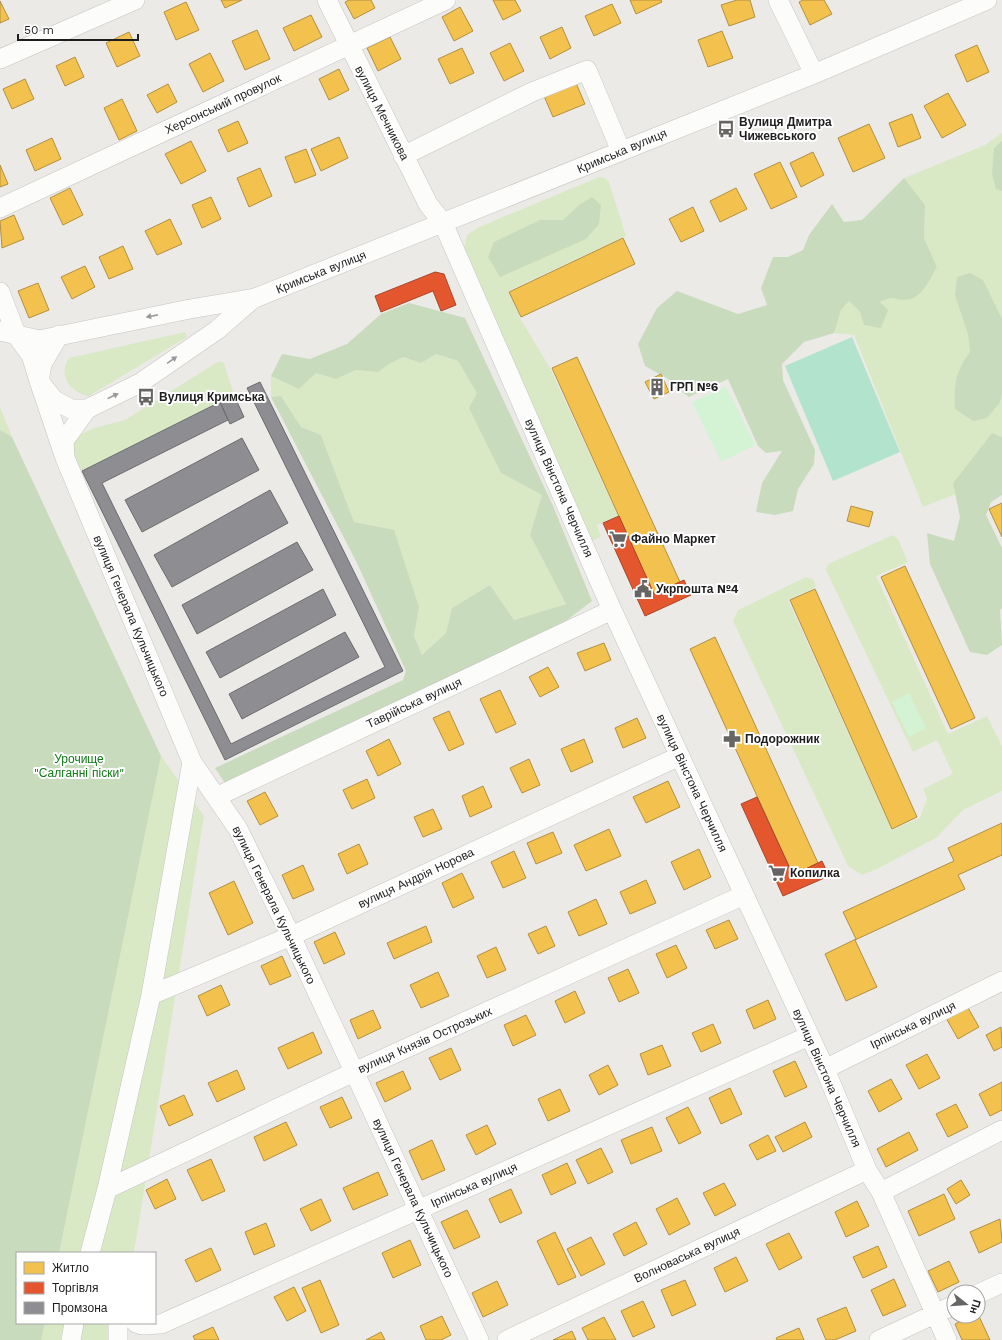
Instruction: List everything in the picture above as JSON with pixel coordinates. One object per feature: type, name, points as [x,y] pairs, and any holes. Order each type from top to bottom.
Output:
[{"type":"street","points":[[0,59],[135,0]]},
{"type":"street","name":"вулиця Мечникова","points":[[327,0],[403,156],[428,204],[443,223]]},
{"type":"street","name":"Херсонський провулок","points":[[0,208],[446,0]]},
{"type":"street","points":[[778,0],[814,74]]},
{"type":"street","name":"Кримська вулиця","points":[[8,333],[39,340],[190,309],[255,298],[814,74],[987,0]]},
{"type":"street","points":[[403,156],[532,92],[587,70],[621,151]]},
{"type":"street","name":"вулиця Вінстона Черчилля","points":[[443,223],[612,610],[825,1069],[867,1170],[881,1192],[947,1340]]},
{"type":"street","points":[[0,292],[8,333],[31,355],[39,381],[48,394],[62,405],[71,409],[87,409]]},
{"type":"street","name":"Кримська вулиця","points":[[65,458],[64,441],[87,409],[140,383],[217,330],[255,298]]},
{"type":"street","name":"Кримська вулиця","points":[[190,309],[207,313],[212,317],[217,330]]},
{"type":"street","points":[[39,381],[42,364],[58,335]]},
{"type":"street","name":"вулиця Генерала Кульчицького","points":[[39,381],[65,458],[192,762],[238,829],[291,936],[479,1340]]},
{"type":"street","name":"Таврійська вулиця","points":[[216,797],[612,610]]},
{"type":"street","name":"вулиця Андрія Норова","points":[[151,995],[291,936],[680,756]]},
{"type":"street","points":[[90,1252],[107,1189],[151,995],[192,762]]},
{"type":"street","name":"вулиця Князів Острозьких","points":[[107,1189],[354,1072],[744,895]]},
{"type":"street","name":"Ірпінська вулиця","points":[[825,1069],[1002,981]]},
{"type":"street","name":"Ірпінська вулиця","points":[[139,1324],[161,1324],[809,1036]]},
{"type":"street","points":[[881,1192],[1002,1130]]},
{"type":"street","name":"Волноваська вулиця","points":[[507,1340],[867,1170]]},
{"type":"street","points":[[986,1290],[1002,1283]]},
{"type":"street","points":[[879,1340],[946,1309]]},
{"type":"street","points":[[71,1340],[74,1324]]},
{"type":"street","points":[[118,1324],[118,1340]]},
{"type":"green space","points":[[1002,133],[1002,437],[992,433],[953,483],[956,494],[923,507],[854,335],[834,333],[841,310],[849,301],[860,312],[864,325],[880,303],[889,299],[905,300],[937,267],[924,238],[925,205],[904,178],[985,145]]},
{"type":"green space","points":[[1002,141],[1002,191],[996,189],[992,174],[994,148]]},
{"type":"green space","points":[[599,177],[606,178],[609,182],[626,236],[508,291],[520,318],[550,368],[618,516],[597,525],[601,537],[589,542],[489,303],[464,248],[467,235],[479,227]]},
{"type":"green space","points":[[904,178],[925,205],[924,238],[937,267],[928,283],[916,297],[904,300],[890,298],[880,302],[888,310],[881,328],[864,325],[860,312],[849,301],[841,310],[834,333],[804,342],[782,364],[783,380],[815,450],[814,464],[798,489],[793,511],[775,515],[756,512],[762,483],[782,451],[766,453],[758,446],[728,379],[689,397],[682,392],[677,384],[645,366],[638,344],[657,308],[677,291],[738,314],[767,305],[761,288],[773,257],[788,257],[803,250],[809,235],[832,204],[844,222],[862,220]]},
{"type":"green space","points":[[592,197],[601,205],[599,224],[586,239],[500,277],[488,257],[494,242],[540,220],[563,220],[579,205]]},
{"type":"green space","points":[[970,273],[983,280],[1002,319],[1002,394],[1000,402],[987,418],[973,421],[955,409],[956,379],[961,366],[970,352],[968,334],[955,295],[957,277]]},
{"type":"green space","points":[[409,303],[465,318],[553,506],[592,601],[563,623],[227,786],[215,768],[403,680],[406,671],[357,563],[271,397],[281,396],[301,427],[321,435],[354,522],[394,530],[419,607],[414,636],[422,655],[446,633],[452,608],[490,585],[514,620],[566,604],[530,535],[542,495],[501,473],[469,408],[477,393],[458,361],[436,354],[421,363],[403,357],[389,364],[378,372],[356,370],[336,379],[316,373],[299,389],[271,376],[282,354],[310,359],[347,344],[381,314]]},
{"type":"green space","points":[[185,332],[187,337],[89,396],[77,391],[68,383],[65,377],[66,365],[69,358]]},
{"type":"green space","points":[[852,337],[900,452],[833,481],[785,366]]},
{"type":"green space","points":[[436,354],[458,361],[478,393],[501,473],[542,495],[530,535],[566,604],[514,620],[490,585],[452,608],[446,633],[422,655],[414,636],[419,607],[354,522],[321,435],[301,427],[281,396],[271,397],[271,376],[299,389],[316,373],[336,379],[356,370],[377,372],[403,357],[421,363]]},
{"type":"green space","points":[[219,361],[224,363],[234,395],[82,471],[77,463],[73,451],[75,437],[94,428],[125,420]]},
{"type":"green space","points":[[726,386],[755,445],[721,462],[692,402]]},
{"type":"green space","points":[[0,407],[12,437],[0,430]]},
{"type":"green space","name":"Урочище \"Салганні піски\"","points":[[0,430],[12,437],[161,756],[59,1252],[16,1252],[16,1324],[45,1324],[41,1340],[0,1340]]},
{"type":"green space","points":[[992,433],[1002,437],[1002,495],[991,502],[986,515],[1002,548],[1002,608],[1000,610],[1002,645],[987,655],[970,652],[930,564],[927,533],[954,541],[960,517],[953,483]]},
{"type":"green space","points":[[893,535],[898,539],[908,562],[876,576],[948,734],[987,716],[1002,746],[1002,791],[963,810],[936,838],[877,869],[862,875],[848,866],[733,621],[738,610],[806,577],[813,579],[816,587],[788,600],[892,830],[920,818],[927,798],[923,789],[953,774],[937,740],[913,752],[826,570],[828,564]]},
{"type":"green space","points":[[909,693],[926,728],[909,737],[892,702]]},
{"type":"green space","points":[[161,756],[204,816],[134,1252],[59,1252]]},
{"type":"green space","points":[[45,1324],[123,1324],[121,1340],[41,1340]]},
{"type":"building: Житло","points":[[221,0],[242,0],[225,8]]},
{"type":"building: Житло","points":[[349,0],[371,0],[375,8],[354,19],[345,2]]},
{"type":"building: Житло","points":[[493,0],[515,0],[521,11],[503,20]]},
{"type":"building: Житло","points":[[630,0],[661,0],[662,2],[636,14]]},
{"type":"building: Житло","points":[[737,0],[750,0],[755,17],[729,26],[721,5]]},
{"type":"building: Житло","points":[[803,0],[824,0],[832,14],[810,25],[799,2]]},
{"type":"building: Житло","points":[[0,1],[9,19],[0,23]]},
{"type":"building: Житло","points":[[186,2],[199,30],[176,40],[164,12]]},
{"type":"building: Житло","points":[[612,4],[621,23],[594,36],[585,16]]},
{"type":"building: Житло","points":[[460,7],[473,31],[454,41],[442,17]]},
{"type":"building: Житло","points":[[311,15],[322,37],[294,51],[283,28]]},
{"type":"building: Житло","points":[[562,27],[571,48],[550,59],[540,37]]},
{"type":"building: Житло","points":[[257,30],[270,59],[245,70],[232,41]]},
{"type":"building: Житло","points":[[722,31],[733,58],[708,67],[698,40]]},
{"type":"building: Житло","points":[[129,32],[140,56],[117,67],[106,43]]},
{"type":"building: Житло","points":[[390,37],[401,59],[378,71],[367,48]]},
{"type":"building: Житло","points":[[510,43],[524,71],[504,81],[490,53]]},
{"type":"building: Житло","points":[[977,45],[989,72],[967,82],[955,55]]},
{"type":"building: Житло","points":[[462,48],[474,73],[450,84],[438,59]]},
{"type":"building: Житло","points":[[210,53],[224,81],[203,92],[189,64]]},
{"type":"building: Житло","points":[[75,57],[84,77],[65,86],[56,66]]},
{"type":"building: Житло","points":[[339,69],[349,90],[329,100],[319,79]]},
{"type":"building: Житло","points":[[25,79],[34,99],[12,109],[3,89]]},
{"type":"building: Житло","points":[[576,83],[585,104],[553,117],[544,96]]},
{"type":"building: Житло","points":[[168,84],[177,102],[157,113],[147,95]]},
{"type":"building: Житло","points":[[948,93],[966,125],[942,138],[924,106]]},
{"type":"building: Житло","points":[[122,99],[137,131],[119,140],[104,108]]},
{"type":"building: Житло","points":[[912,114],[921,138],[898,147],[889,123]]},
{"type":"building: Житло","points":[[238,121],[248,143],[228,152],[218,130]]},
{"type":"building: Житло","points":[[869,124],[885,158],[853,172],[838,138]]},
{"type":"building: Житло","points":[[339,137],[348,158],[321,171],[311,149]]},
{"type":"building: Житло","points":[[52,138],[61,159],[35,171],[26,150]]},
{"type":"building: Житло","points":[[191,141],[206,171],[181,184],[165,154]]},
{"type":"building: Житло","points":[[306,149],[316,175],[295,183],[285,157]]},
{"type":"building: Житло","points":[[813,152],[824,175],[801,187],[790,163]]},
{"type":"building: Житло","points":[[780,162],[797,197],[771,209],[754,174]]},
{"type":"building: Житло","points":[[0,165],[8,184],[0,187]]},
{"type":"building: Житло","points":[[260,168],[272,196],[249,207],[237,178]]},
{"type":"building: Житло","points":[[70,188],[83,215],[63,225],[50,198]]},
{"type":"building: Житло","points":[[736,188],[747,209],[720,222],[710,201]]},
{"type":"building: Житло","points":[[211,197],[221,219],[202,228],[192,205]]},
{"type":"building: Житло","points":[[693,207],[704,231],[681,242],[669,219]]},
{"type":"building: Житло","points":[[14,215],[24,239],[2,248],[0,221]]},
{"type":"building: Житло","points":[[170,219],[182,244],[157,255],[145,231]]},
{"type":"building: Житло","points":[[623,238],[635,264],[521,317],[509,292]]},
{"type":"building: Житло","points":[[123,246],[133,269],[109,279],[99,257]]},
{"type":"building: Житло","points":[[85,266],[95,287],[72,299],[61,277]]},
{"type":"building: Житло","points":[[38,283],[49,310],[29,318],[18,291]]},
{"type":"building: Житло","points":[[577,357],[680,582],[654,594],[552,368]]},
{"type":"building: Житло","name":"ГРП №6","points":[[661,374],[669,392],[654,399],[645,382]]},
{"type":"building: Житло","points":[[1002,503],[1002,537],[989,509]]},
{"type":"building: Житло","points":[[851,506],[873,512],[869,527],[847,521]]},
{"type":"building: Житло","points":[[905,566],[975,718],[951,729],[881,577]]},
{"type":"building: Житло","points":[[815,589],[917,817],[892,829],[790,600]]},
{"type":"building: Житло","points":[[715,637],[818,863],[793,875],[690,649]]},
{"type":"building: Житло","points":[[604,643],[611,660],[585,671],[577,653]]},
{"type":"building: Житло","points":[[548,667],[559,687],[540,697],[529,677]]},
{"type":"building: Житло","points":[[500,690],[516,724],[496,733],[480,699]]},
{"type":"building: Житло","points":[[449,711],[464,744],[449,751],[433,718]]},
{"type":"building: Житло","points":[[637,718],[646,738],[623,748],[615,728]]},
{"type":"building: Житло","points":[[389,739],[401,764],[378,776],[366,751]]},
{"type":"building: Житло","points":[[584,739],[593,762],[571,772],[561,749]]},
{"type":"building: Житло","points":[[529,759],[540,785],[522,793],[510,768]]},
{"type":"building: Житло","points":[[367,779],[375,798],[352,809],[343,790]]},
{"type":"building: Житло","points":[[668,781],[680,807],[646,823],[633,797]]},
{"type":"building: Житло","points":[[483,786],[492,807],[470,817],[462,796]]},
{"type":"building: Житло","points":[[265,792],[278,816],[260,825],[247,801]]},
{"type":"building: Житло","points":[[433,809],[442,829],[423,837],[414,817]]},
{"type":"building: Житло","points":[[1002,823],[1002,855],[958,875],[965,889],[855,940],[877,987],[846,1001],[825,954],[856,939],[843,912],[954,861],[948,848]]},
{"type":"building: Житло","points":[[609,829],[621,856],[586,871],[574,845]]},
{"type":"building: Житло","points":[[553,832],[562,853],[536,864],[527,843]]},
{"type":"building: Житло","points":[[359,844],[368,864],[347,874],[338,854]]},
{"type":"building: Житло","points":[[699,849],[711,877],[684,890],[671,862]]},
{"type":"building: Житло","points":[[514,851],[526,878],[503,888],[491,862]]},
{"type":"building: Житло","points":[[303,865],[314,890],[293,899],[282,875]]},
{"type":"building: Житло","points":[[462,873],[474,898],[453,908],[442,883]]},
{"type":"building: Житло","points":[[646,880],[656,903],[630,914],[620,892]]},
{"type":"building: Житло","points":[[234,881],[253,923],[228,935],[209,893]]},
{"type":"building: Житло","points":[[596,899],[607,924],[579,936],[568,912]]},
{"type":"building: Житло","points":[[729,920],[738,939],[715,949],[706,930]]},
{"type":"building: Житло","points":[[426,926],[432,942],[394,959],[387,943]]},
{"type":"building: Житло","points":[[546,926],[555,946],[538,954],[528,934]]},
{"type":"building: Житло","points":[[335,932],[345,954],[324,964],[314,942]]},
{"type":"building: Житло","points":[[676,945],[687,968],[667,978],[656,954]]},
{"type":"building: Житло","points":[[496,947],[506,970],[487,978],[477,956]]},
{"type":"building: Житло","points":[[282,956],[291,976],[270,985],[261,966]]},
{"type":"building: Житло","points":[[628,969],[639,993],[619,1002],[608,978]]},
{"type":"building: Житло","points":[[438,972],[449,996],[421,1008],[410,985]]},
{"type":"building: Житло","points":[[221,985],[230,1005],[207,1016],[198,996]]},
{"type":"building: Житло","points":[[575,991],[585,1013],[565,1023],[555,1001]]},
{"type":"building: Житло","points":[[768,1000],[776,1019],[754,1029],[746,1010]]},
{"type":"building: Житло","points":[[967,1006],[979,1027],[958,1039],[946,1018]]},
{"type":"building: Житло","points":[[373,1010],[381,1028],[358,1039],[350,1020]]},
{"type":"building: Житло","points":[[526,1015],[536,1035],[513,1046],[504,1025]]},
{"type":"building: Житло","points":[[713,1024],[721,1043],[701,1052],[692,1033]]},
{"type":"building: Житло","points":[[1001,1027],[1002,1047],[994,1051],[986,1035]]},
{"type":"building: Житло","points":[[313,1032],[322,1053],[288,1069],[278,1048]]},
{"type":"building: Житло","points":[[662,1045],[671,1066],[648,1075],[640,1054]]},
{"type":"building: Житло","points":[[451,1048],[461,1070],[440,1080],[429,1058]]},
{"type":"building: Житло","points":[[927,1054],[940,1078],[919,1089],[906,1065]]},
{"type":"building: Житло","points":[[795,1061],[807,1087],[785,1097],[773,1071]]},
{"type":"building: Житло","points":[[608,1065],[618,1085],[599,1095],[589,1075]]},
{"type":"building: Житло","points":[[237,1070],[245,1089],[217,1102],[208,1083]]},
{"type":"building: Житло","points":[[403,1071],[411,1089],[385,1102],[376,1083]]},
{"type":"building: Житло","points":[[891,1079],[902,1099],[879,1112],[868,1091]]},
{"type":"building: Житло","points":[[1002,1082],[1002,1110],[990,1116],[979,1094]]},
{"type":"building: Житло","points":[[730,1088],[742,1114],[721,1124],[709,1098]]},
{"type":"building: Житло","points":[[560,1089],[570,1111],[548,1121],[538,1099]]},
{"type":"building: Житло","points":[[184,1095],[193,1115],[169,1126],[160,1106]]},
{"type":"building: Житло","points":[[342,1097],[352,1118],[330,1128],[320,1107]]},
{"type":"building: Житло","points":[[956,1104],[968,1127],[948,1137],[936,1114]]},
{"type":"building: Житло","points":[[688,1107],[701,1133],[679,1144],[666,1118]]},
{"type":"building: Житло","points":[[286,1122],[297,1145],[264,1161],[254,1137]]},
{"type":"building: Житло","points":[[805,1122],[812,1137],[783,1152],[775,1137]]},
{"type":"building: Житло","points":[[487,1125],[496,1144],[476,1155],[466,1135]]},
{"type":"building: Житло","points":[[652,1127],[662,1151],[631,1164],[621,1140]]},
{"type":"building: Житло","points":[[909,1132],[918,1150],[886,1167],[877,1149]]},
{"type":"building: Житло","points":[[768,1135],[776,1151],[757,1160],[749,1145]]},
{"type":"building: Житло","points":[[432,1140],[445,1170],[422,1180],[409,1151]]},
{"type":"building: Житло","points":[[601,1148],[613,1172],[588,1184],[576,1160]]},
{"type":"building: Житло","points":[[211,1159],[225,1191],[202,1201],[187,1170]]},
{"type":"building: Житло","points":[[567,1163],[576,1183],[551,1195],[542,1175]]},
{"type":"building: Житло","points":[[378,1172],[388,1195],[353,1210],[343,1188]]},
{"type":"building: Житло","points":[[167,1179],[176,1199],[155,1209],[146,1190]]},
{"type":"building: Житло","points":[[961,1180],[970,1195],[956,1204],[947,1189]]},
{"type":"building: Житло","points":[[724,1183],[736,1205],[715,1216],[703,1193]]},
{"type":"building: Житло","points":[[511,1189],[522,1213],[500,1223],[489,1199]]},
{"type":"building: Житло","points":[[944,1194],[955,1219],[919,1236],[908,1211]]},
{"type":"building: Житло","points":[[677,1198],[690,1224],[669,1235],[656,1209]]},
{"type":"building: Житло","points":[[321,1199],[331,1221],[311,1231],[300,1209]]},
{"type":"building: Житло","points":[[857,1201],[869,1226],[846,1237],[835,1212]]},
{"type":"building: Житло","points":[[467,1210],[480,1237],[454,1249],[441,1222]]},
{"type":"building: Житло","points":[[1000,1219],[1002,1242],[979,1253],[970,1232]]},
{"type":"building: Житло","points":[[636,1222],[647,1244],[624,1256],[613,1234]]},
{"type":"building: Житло","points":[[266,1223],[275,1246],[254,1255],[245,1232]]},
{"type":"building: Житло","points":[[555,1232],[576,1277],[558,1285],[537,1241]]},
{"type":"building: Житло","points":[[789,1233],[802,1258],[779,1270],[766,1244]]},
{"type":"building: Житло","points":[[591,1237],[605,1264],[581,1276],[567,1249]]},
{"type":"building: Житло","points":[[410,1240],[421,1265],[393,1278],[382,1253]]},
{"type":"building: Житло","points":[[878,1246],[887,1267],[863,1278],[853,1257]]},
{"type":"building: Житло","points":[[211,1248],[221,1270],[196,1282],[185,1260]]},
{"type":"building: Житло","points":[[736,1257],[748,1281],[725,1292],[714,1268]]},
{"type":"building: Житло","points":[[949,1261],[959,1282],[955,1284],[946,1284],[946,1288],[938,1292],[928,1271]]},
{"type":"building: Житло","points":[[894,1279],[906,1306],[883,1316],[871,1290]]},
{"type":"building: Житло","points":[[320,1280],[339,1325],[321,1333],[302,1288]]},
{"type":"building: Житло","points":[[685,1280],[696,1305],[672,1316],[661,1290]]},
{"type":"building: Житло","points":[[497,1281],[508,1305],[483,1317],[472,1293]]},
{"type":"building: Житло","points":[[294,1287],[306,1311],[287,1321],[274,1297]]},
{"type":"building: Житло","points":[[643,1301],[655,1327],[633,1337],[621,1311]]},
{"type":"building: Житло","points":[[846,1307],[856,1331],[835,1340],[826,1340],[817,1319]]},
{"type":"building: Житло","points":[[442,1316],[451,1335],[441,1340],[426,1340],[420,1326]]},
{"type":"building: Житло","points":[[604,1317],[616,1340],[588,1340],[582,1328]]},
{"type":"building: Житло","points":[[955,1324],[983,1324],[990,1340],[962,1340]]},
{"type":"building: Житло","points":[[213,1327],[219,1340],[195,1340],[193,1336]]},
{"type":"building: Житло","points":[[799,1328],[804,1340],[777,1340],[776,1338]]},
{"type":"building: Житло","points":[[572,1331],[576,1340],[553,1340]]},
{"type":"building: Житло","points":[[381,1332],[385,1340],[366,1340]]},
{"type":"building: Торгівля","points":[[435,272],[444,274],[456,305],[441,311],[433,291],[381,312],[375,296]]},
{"type":"building: Торгівля","points":[[619,516],[654,594],[684,580],[691,595],[645,616],[603,523]]},
{"type":"building: Торгівля","points":[[757,797],[793,875],[822,861],[829,876],[783,896],[741,804]]},
{"type":"building: Промзона","points":[[260,382],[403,671],[225,760],[82,471],[220,402],[228,420],[102,483],[231,744],[385,667],[247,388]]},
{"type":"building: Промзона","points":[[234,395],[244,417],[230,424],[220,402]]},
{"type":"building: Промзона","points":[[242,438],[259,470],[142,532],[125,500]]},
{"type":"building: Промзона","points":[[270,490],[288,523],[172,587],[154,555]]},
{"type":"building: Промзона","points":[[297,542],[313,570],[197,634],[182,605]]},
{"type":"building: Промзона","points":[[323,589],[336,615],[220,678],[206,652]]},
{"type":"building: Промзона","points":[[345,632],[359,657],[242,719],[229,694]]},
{"type":"place","name":"Вулиця Дмитра Чижевського","points":[[726,129]]},
{"type":"place","name":"ГРП №6","points":[[657,387]]},
{"type":"place","name":"Вулиця Кримська","points":[[146,397]]},
{"type":"place","name":"Файно Маркет","points":[[618,539]]},
{"type":"place","name":"Укрпошта №4","points":[[643,589]]},
{"type":"place","name":"Подорожник","points":[[732,739]]},
{"type":"place","name":"Копилка","points":[[777,873]]}]
